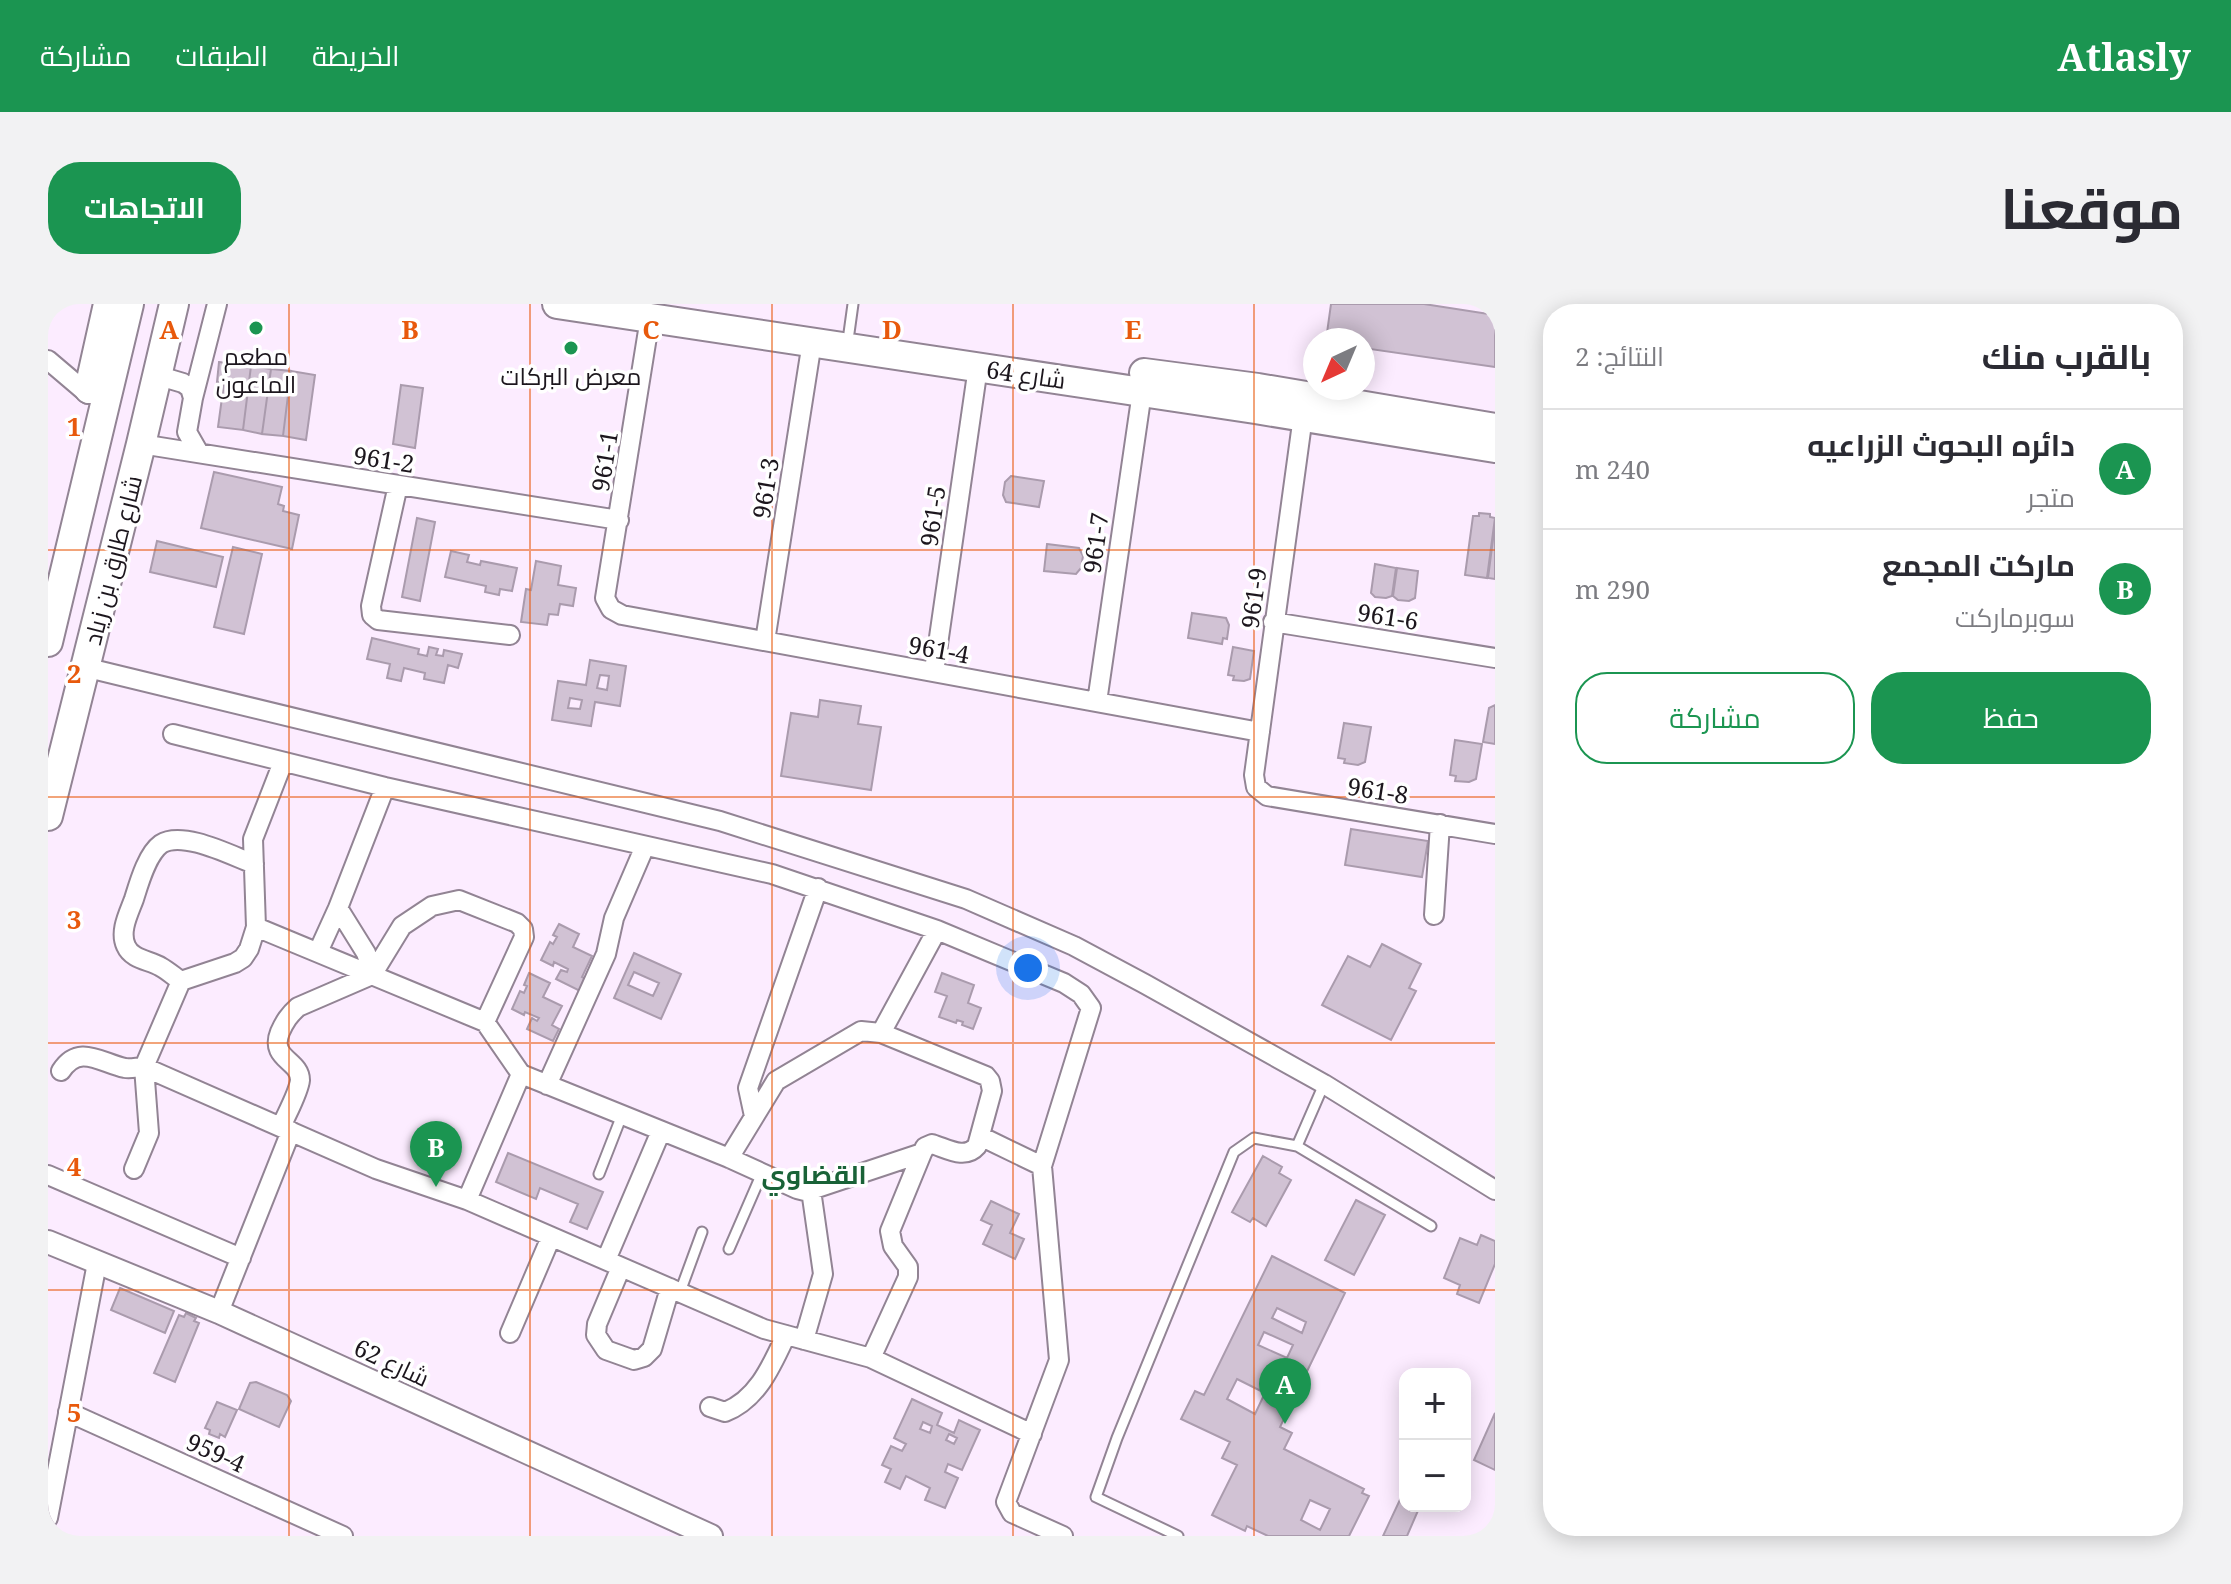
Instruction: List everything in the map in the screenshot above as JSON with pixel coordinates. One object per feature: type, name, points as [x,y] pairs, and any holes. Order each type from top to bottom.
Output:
[{"type":"main road","name":"شارع طارق بن زياد","points":[[48,816],[174,304]]},
{"type":"main road","name":"شارع 64","points":[[557,304],[655,311],[849,333],[1258,388],[1495,428]]},
{"type":"main road","points":[[48,562],[88,394],[121,307]]},
{"type":"main road","points":[[48,642],[121,307]]},
{"type":"main road","name":"شارع 64","points":[[655,311],[812,342],[1495,448]]},
{"type":"main road","points":[[48,774],[155,315]]},
{"type":"street","points":[[199,453],[187,432],[217,304]]},
{"type":"street","name":"961-1","points":[[611,609],[605,598],[655,311]]},
{"type":"street","name":"961-3","points":[[765,641],[812,342]]},
{"type":"street","points":[[48,360],[88,394]]},
{"type":"street","name":"961-5","points":[[934,672],[978,367]]},
{"type":"street","points":[[156,375],[183,383],[190,388],[193,398]]},
{"type":"street","name":"961-7","points":[[1097,702],[1142,392]]},
{"type":"street","name":"961-9","points":[[1256,787],[1254,775],[1273,622],[1303,416]]},
{"type":"street","name":"961-2","points":[[141,444],[619,520]]},
{"type":"street","points":[[398,485],[371,606],[372,615],[378,620],[510,635]]},
{"type":"street","name":"961-4","points":[[611,609],[622,615],[1260,732]]},
{"type":"street","name":"961-6","points":[[1273,622],[1495,658]]},
{"type":"street","points":[[84,667],[720,821],[966,899],[1074,946],[1324,1084],[1495,1190]]},
{"type":"street","points":[[173,734],[385,787],[772,874],[937,930],[1064,983],[1081,994],[1091,1008],[1042,1166],[1059,1360],[1006,1502],[1012,1513],[1063,1536]]},
{"type":"street","points":[[134,1169],[149,1133],[144,1067],[181,981],[235,963],[249,949],[256,927],[253,839],[283,762]]},
{"type":"street","points":[[318,952],[385,787]]},
{"type":"street","name":"961-8","points":[[1256,787],[1267,796],[1495,834]]},
{"type":"street","points":[[1434,915],[1440,824]]},
{"type":"street","points":[[181,981],[159,966],[136,957],[124,943],[124,928],[142,873],[154,851],[170,841],[196,842],[254,864]]},
{"type":"street","points":[[547,1085],[606,954],[614,918],[645,846]]},
{"type":"street","points":[[754,1116],[748,1088],[818,888]]},
{"type":"street","points":[[219,1312],[241,1258],[300,1082],[297,1071],[279,1053],[277,1040],[288,1016],[298,1007],[372,974],[402,926],[432,906],[459,900],[517,923],[523,929],[524,937],[485,1022]]},
{"type":"street","points":[[338,908],[366,953],[372,974]]},
{"type":"street","points":[[256,927],[485,1022],[521,1074],[729,1158],[797,1189],[811,1190],[922,1153]]},
{"type":"street","points":[[881,1033],[937,930]]},
{"type":"street","points":[[729,1158],[776,1081],[861,1031],[881,1033],[986,1076],[990,1081],[992,1091],[977,1146],[971,1153],[932,1144],[925,1147],[922,1153],[890,1231],[893,1246],[908,1267],[908,1277],[871,1358]]},
{"type":"street","points":[[61,1071],[75,1058],[90,1056],[128,1069],[144,1067],[376,1169],[467,1200],[764,1329],[871,1358],[1032,1434]]},
{"type":"street","points":[[467,1200],[521,1074]]},
{"type":"street","points":[[661,1131],[614,1264],[597,1324],[596,1335],[606,1350],[634,1360],[644,1357],[652,1349],[675,1290]]},
{"type":"street","points":[[980,1136],[1042,1166]]},
{"type":"street","points":[[48,1175],[241,1258]]},
{"type":"street","points":[[710,1407],[725,1412],[736,1408],[795,1337],[823,1274],[811,1190]]},
{"type":"street","points":[[510,1333],[551,1237]]},
{"type":"street","name":"شارع 62","points":[[48,1242],[219,1312],[711,1536]]},
{"type":"street","points":[[48,1518],[97,1263]]},
{"type":"street","name":"959-4","points":[[68,1412],[343,1536]]},
{"type":"lane","points":[[849,333],[853,304]]},
{"type":"lane","points":[[1297,1146],[1324,1084]]},
{"type":"lane","points":[[599,1174],[622,1115]]},
{"type":"lane","points":[[1178,1536],[1096,1497],[1117,1438],[1234,1152],[1254,1138],[1297,1146],[1431,1226]]},
{"type":"lane","points":[[729,1249],[762,1173]]},
{"type":"lane","points":[[675,1290],[702,1232]]},
{"type":"building","points":[[1331,304],[1424,304],[1495,315],[1495,367],[1375,350],[1375,328],[1328,328]]},
{"type":"building","points":[[219,362],[251,366],[243,430],[218,427],[224,383],[217,382]]},
{"type":"building","points":[[251,366],[271,369],[262,434],[243,430]]},
{"type":"building","points":[[271,369],[291,371],[283,436],[262,434]]},
{"type":"building","points":[[291,371],[315,375],[306,440],[283,436]]},
{"type":"building","points":[[401,385],[423,388],[415,448],[393,444]]},
{"type":"building","points":[[214,472],[282,487],[278,504],[284,506],[283,511],[299,515],[292,549],[201,528]]},
{"type":"building","points":[[1011,476],[1044,481],[1039,507],[1006,502],[1003,495],[1005,482]]},
{"type":"building","points":[[1479,513],[1495,518],[1487,578],[1465,575],[1473,516],[1479,516]]},
{"type":"building","points":[[417,518],[435,522],[420,601],[402,597]]},
{"type":"building","points":[[1495,524],[1495,579],[1488,578]]},
{"type":"building","points":[[157,541],[223,557],[216,587],[150,572]]},
{"type":"building","points":[[1047,544],[1079,548],[1083,556],[1081,568],[1076,574],[1044,571]]},
{"type":"building","points":[[233,547],[262,554],[244,634],[214,627]]},
{"type":"building","points":[[451,551],[469,555],[467,562],[480,565],[481,561],[517,568],[512,591],[500,589],[499,595],[485,592],[486,586],[445,577]]},
{"type":"building","points":[[536,561],[561,566],[558,585],[576,588],[573,606],[560,604],[558,615],[549,614],[547,625],[521,622],[526,589],[531,590]]},
{"type":"building","points":[[1375,564],[1396,568],[1392,596],[1375,597],[1371,593]]},
{"type":"building","points":[[1397,568],[1418,571],[1415,598],[1409,601],[1393,596]]},
{"type":"building","points":[[1192,613],[1226,618],[1229,625],[1227,639],[1223,638],[1222,644],[1188,638]]},
{"type":"building","points":[[372,638],[419,649],[418,654],[427,656],[429,647],[438,649],[436,655],[443,656],[444,650],[462,654],[458,668],[448,665],[444,683],[424,679],[425,673],[404,668],[401,681],[387,678],[390,664],[367,659]]},
{"type":"building","points":[[1233,647],[1254,651],[1250,679],[1233,680],[1234,676],[1228,675]]},
{"type":"building","points":[[590,660],[626,666],[620,706],[595,702],[591,726],[552,720],[558,681],[586,685]],"holes":[[[600,675],[609,676],[607,690],[597,688]],[[570,698],[582,700],[580,709],[568,708]]]},
{"type":"building","points":[[820,700],[861,706],[858,724],[881,727],[871,790],[781,776],[791,713],[818,717]]},
{"type":"building","points":[[1495,705],[1495,744],[1483,742],[1489,708]]},
{"type":"building","points":[[1344,723],[1371,727],[1365,762],[1358,765],[1344,763],[1345,759],[1338,758]]},
{"type":"building","points":[[1455,740],[1482,744],[1476,779],[1455,781],[1456,776],[1450,775]]},
{"type":"building","points":[[1351,829],[1428,841],[1422,877],[1345,865]]},
{"type":"building","points":[[559,924],[579,934],[573,947],[592,956],[582,977],[588,980],[582,992],[556,979],[561,970],[567,972],[568,969],[541,960],[550,942],[553,944],[557,937],[553,935]]},
{"type":"building","points":[[1382,944],[1421,964],[1409,988],[1416,991],[1391,1040],[1322,1005],[1348,956],[1370,967]]},
{"type":"building","points":[[634,953],[681,974],[661,1019],[614,998]],"holes":[[[634,972],[659,983],[653,996],[628,985]]]},
{"type":"building","points":[[529,973],[550,983],[543,997],[562,1006],[552,1025],[559,1029],[553,1041],[527,1029],[532,1018],[537,1021],[539,1018],[512,1009],[520,991],[524,993]]},
{"type":"building","points":[[942,973],[974,985],[968,1003],[981,1008],[973,1029],[962,1025],[963,1022],[957,1020],[956,1023],[939,1017],[947,996],[935,992]]},
{"type":"building","points":[[508,1153],[603,1192],[587,1229],[570,1222],[578,1204],[540,1188],[536,1199],[496,1182]]},
{"type":"building","points":[[1263,1156],[1282,1167],[1279,1173],[1291,1180],[1266,1226],[1253,1218],[1250,1222],[1232,1212]]},
{"type":"building","points":[[1356,1200],[1385,1215],[1354,1275],[1325,1260]]},
{"type":"building","points":[[991,1201],[1019,1214],[1010,1233],[1024,1239],[1015,1259],[983,1244],[992,1225],[981,1220]]},
{"type":"building","points":[[1481,1235],[1495,1241],[1495,1264],[1479,1303],[1457,1294],[1460,1285],[1444,1278],[1460,1238],[1477,1245]]},
{"type":"building","points":[[1272,1256],[1345,1293],[1280,1427],[1292,1433],[1284,1449],[1364,1489],[1362,1493],[1369,1496],[1349,1536],[1268,1536],[1247,1526],[1245,1531],[1212,1515],[1237,1465],[1222,1458],[1230,1442],[1181,1419],[1195,1391],[1204,1395]],"holes":[[[1277,1308],[1306,1322],[1302,1333],[1272,1318]],[[1264,1332],[1293,1345],[1287,1358],[1258,1345]],[[1237,1379],[1265,1393],[1255,1414],[1227,1399]],[[1310,1500],[1330,1509],[1320,1530],[1301,1520]]]},
{"type":"building","points":[[120,1288],[174,1311],[165,1333],[111,1310]]},
{"type":"building","points":[[186,1313],[199,1323],[175,1382],[154,1373],[179,1315],[184,1317]]},
{"type":"building","points":[[256,1382],[287,1395],[291,1401],[279,1427],[239,1409],[250,1383]]},
{"type":"building","points":[[912,1399],[942,1413],[937,1425],[954,1433],[959,1420],[980,1430],[962,1470],[948,1464],[945,1472],[958,1478],[945,1508],[925,1500],[930,1488],[906,1476],[900,1489],[885,1482],[891,1469],[882,1465],[891,1446],[902,1451],[906,1444],[894,1438]],"holes":[[[923,1422],[932,1426],[930,1433],[920,1429]],[[949,1434],[957,1438],[954,1444],[946,1440]]]},
{"type":"building","points":[[217,1402],[237,1410],[225,1437],[220,1434],[219,1438],[209,1434],[210,1430],[205,1428]]},
{"type":"building","points":[[1495,1413],[1495,1470],[1474,1460]]},
{"type":"building","points":[[1399,1502],[1399,1512],[1417,1512],[1407,1536],[1383,1536]]},
{"type":"place","name":"مطعم الماعون","points":[[256,328]]},
{"type":"place","name":"معرض البركات","points":[[571,348]]},
{"type":"place","name":"ماركت المجمع","points":[[436,1187]]},
{"type":"place","name":"دائره البحوث الزراعيه","points":[[1285,1424]]},
{"type":"district","name":"القضاوي","points":[[814,1174]]}]
